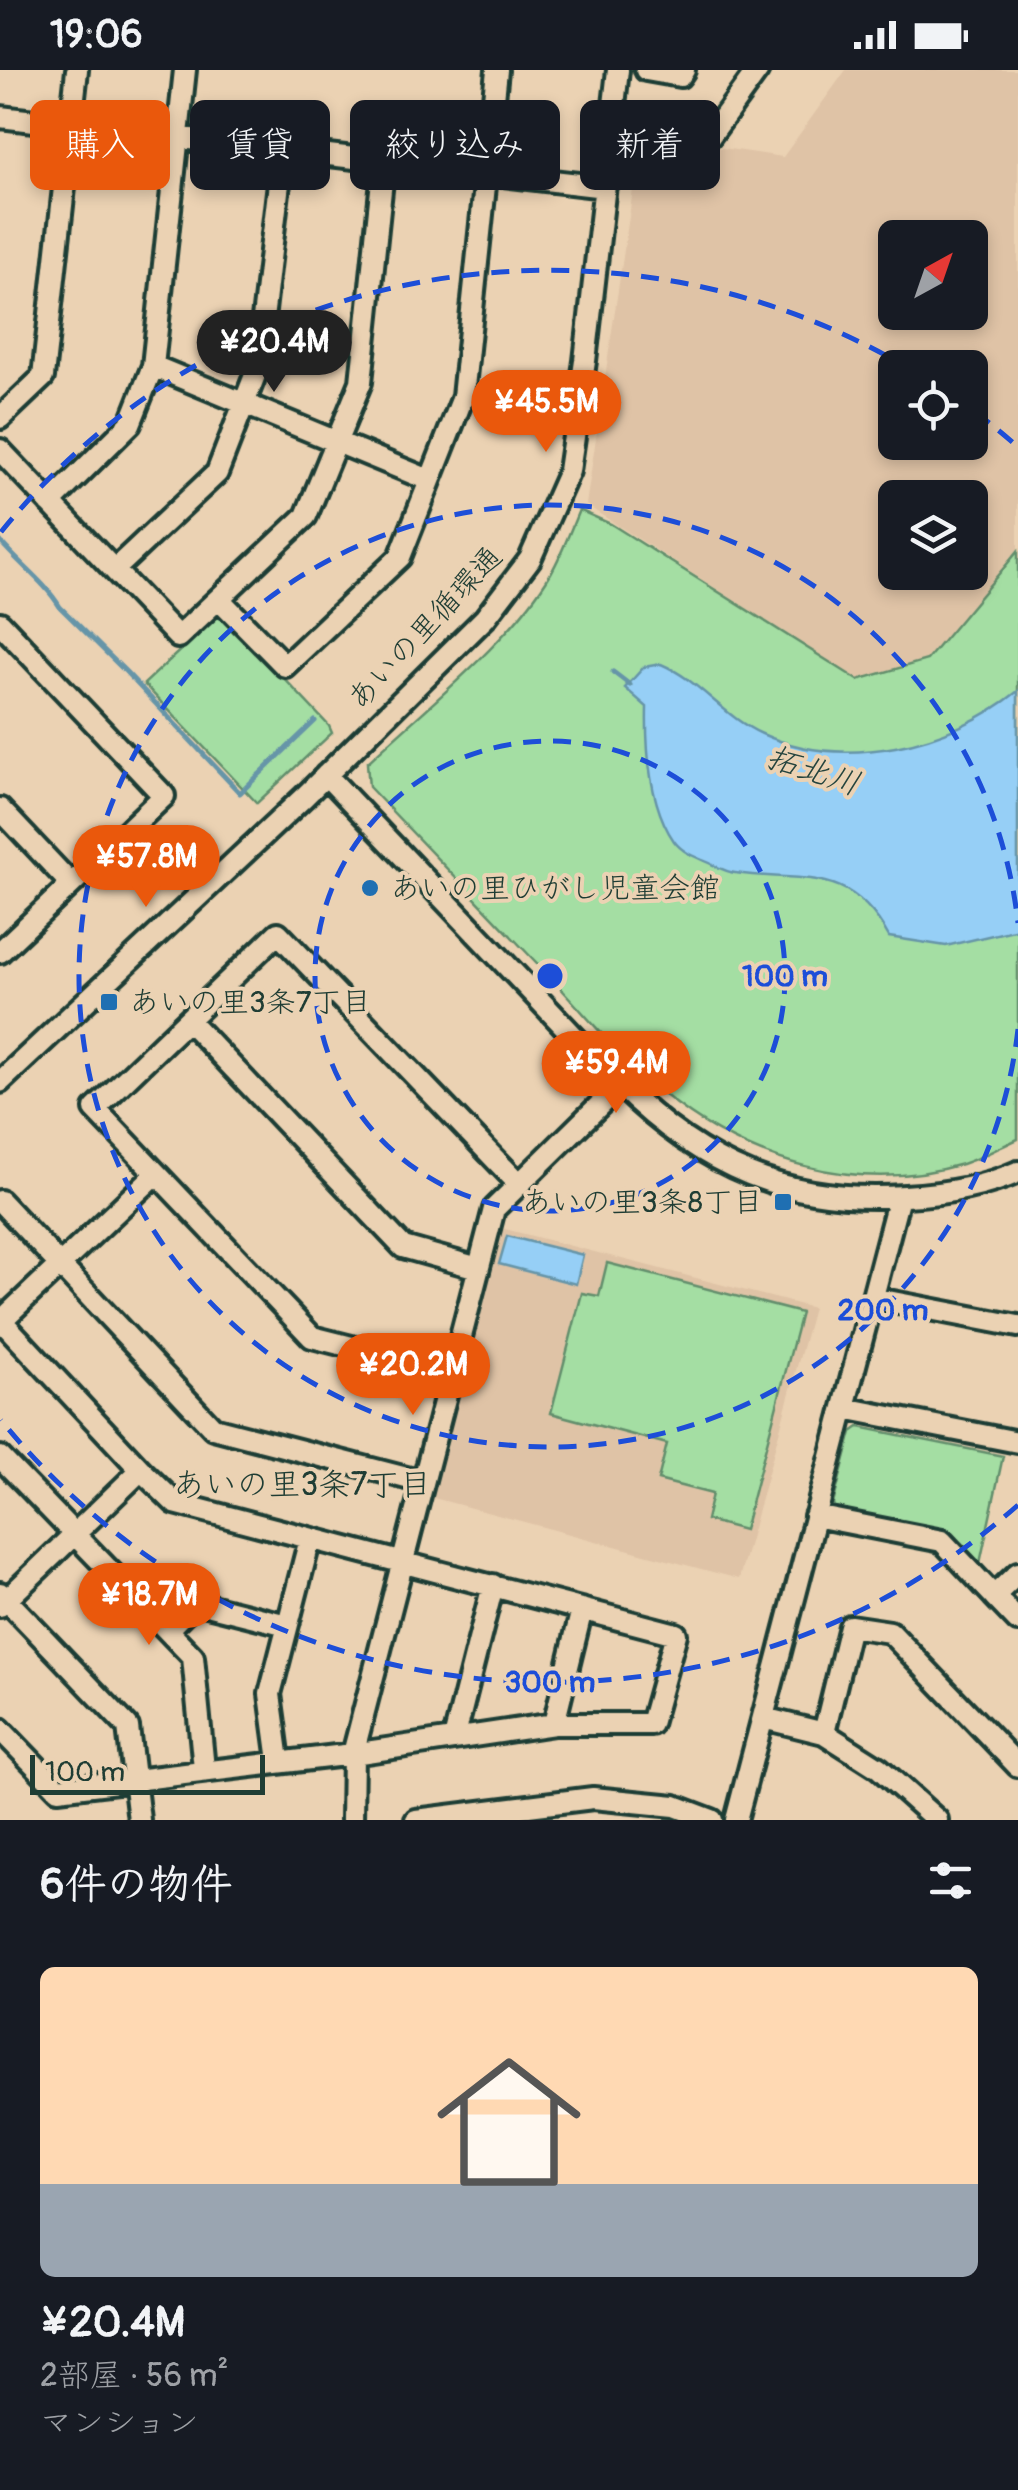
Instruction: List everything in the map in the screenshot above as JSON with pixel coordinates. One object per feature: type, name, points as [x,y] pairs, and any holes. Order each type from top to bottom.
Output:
[{"type":"street","points":[[74,100],[77,70]]},
{"type":"street","points":[[50,502],[130,424],[152,366],[185,70]]},
{"type":"street","points":[[494,100],[497,70]]},
{"type":"street","name":"あいの里循環通","points":[[614,100],[618,70]]},
{"type":"street","points":[[646,70],[680,76],[684,70]]},
{"type":"street","points":[[720,122],[758,70]]},
{"type":"street","points":[[0,117],[30,120]]},
{"type":"street","points":[[170,136],[190,138]]},
{"type":"street","points":[[0,418],[43,377],[64,190]]},
{"type":"street","points":[[114,570],[217,472],[257,370],[279,190]]},
{"type":"street","points":[[0,450],[178,637],[306,516],[361,382],[381,190]]},
{"type":"street","points":[[219,599],[285,666],[400,557],[462,397],[484,190]]},
{"type":"street","name":"あいの里循環通","points":[[0,1082],[485,618],[530,559],[568,471],[605,190]]},
{"type":"street","points":[[152,366],[429,480]]},
{"type":"street","points":[[0,623],[164,796],[0,952]]},
{"type":"street","points":[[326,774],[620,1085],[650,1114],[698,1150],[792,1189],[859,1200],[950,1193],[1018,1172]]},
{"type":"street","points":[[0,809],[72,884]]},
{"type":"street","points":[[451,1372],[312,1336],[95,1109],[278,933],[520,1184]]},
{"type":"street","points":[[188,1020],[403,1247],[478,1268]]},
{"type":"street","points":[[352,1820],[353,1754],[494,1210],[620,1085]]},
{"type":"street","points":[[0,1729],[58,1789],[353,1754],[554,1724],[652,1724],[676,1634],[176,1504],[0,1321],[156,1174]]},
{"type":"street","points":[[736,1820],[899,1197]]},
{"type":"street","points":[[0,1201],[214,1428],[422,1482]]},
{"type":"street","points":[[872,1298],[1018,1326]]},
{"type":"street","points":[[844,1408],[1018,1442]]},
{"type":"street","points":[[0,1457],[192,1656],[204,1769]]},
{"type":"street","points":[[139,1820],[128,1727],[2,1600],[141,1470]]},
{"type":"street","points":[[816,1516],[942,1541],[1018,1621]]},
{"type":"street","points":[[279,1761],[270,1694],[310,1539]]},
{"type":"street","points":[[994,1596],[1018,1573]]},
{"type":"street","points":[[454,1739],[493,1584]]},
{"type":"street","points":[[167,1630],[196,1602],[287,1625]]},
{"type":"street","points":[[554,1724],[582,1609]]},
{"type":"street","points":[[824,1733],[850,1626],[890,1632],[1018,1766]]},
{"type":"street","points":[[763,1718],[824,1733],[879,1768],[937,1820]]},
{"type":"street","points":[[416,1820],[593,1798],[675,1806],[712,1820]]},
{"type":"shaded area","points":[[846,70],[1018,70],[1018,551],[988,587],[988,480],[878,480],[878,590],[985,590],[927,660],[858,680],[586,505],[633,190],[720,190],[720,148],[783,157]]},
{"type":"shaded area","points":[[501,1228],[813,1308],[739,1579],[430,1497]]},
{"type":"green space","points":[[579,510],[611,524],[858,680],[927,660],[1018,551],[1018,1139],[962,1164],[923,1173],[883,1176],[805,1166],[731,1138],[696,1118],[634,1068],[369,787],[367,763],[514,624],[555,566]]},
{"type":"green space","points":[[217,616],[228,619],[332,733],[257,803],[144,684]]},
{"type":"green space","points":[[607,1263],[801,1313],[744,1530],[706,1520],[712,1494],[658,1480],[667,1444],[551,1413],[582,1293],[599,1296]]},
{"type":"green space","points":[[859,1427],[1003,1456],[979,1568],[943,1530],[837,1511],[833,1504],[852,1432]]},
{"type":"water","points":[[661,664],[687,679],[748,727],[794,745],[827,751],[895,747],[929,739],[991,710],[1018,691],[1018,929],[946,946],[889,937],[874,913],[840,887],[802,878],[732,872],[685,851],[666,827],[654,794],[647,707],[625,688],[644,667]]},
{"type":"water","points":[[507,1236],[583,1255],[576,1284],[499,1264]]},
{"type":"waterway","points":[[0,541],[240,793],[315,721]]},
{"type":"waterway","name":"拓北川","points":[[613,672],[630,685]]},
{"type":"place","name":"あいの里ひがし児童会館","points":[[370,888]]},
{"type":"place","name":"あいの里3条7丁目","points":[[109,1002]]},
{"type":"place","name":"あいの里3条8丁目","points":[[783,1202]]},
{"type":"district","name":"あいの里3条7丁目","points":[[302,1485]]}]
